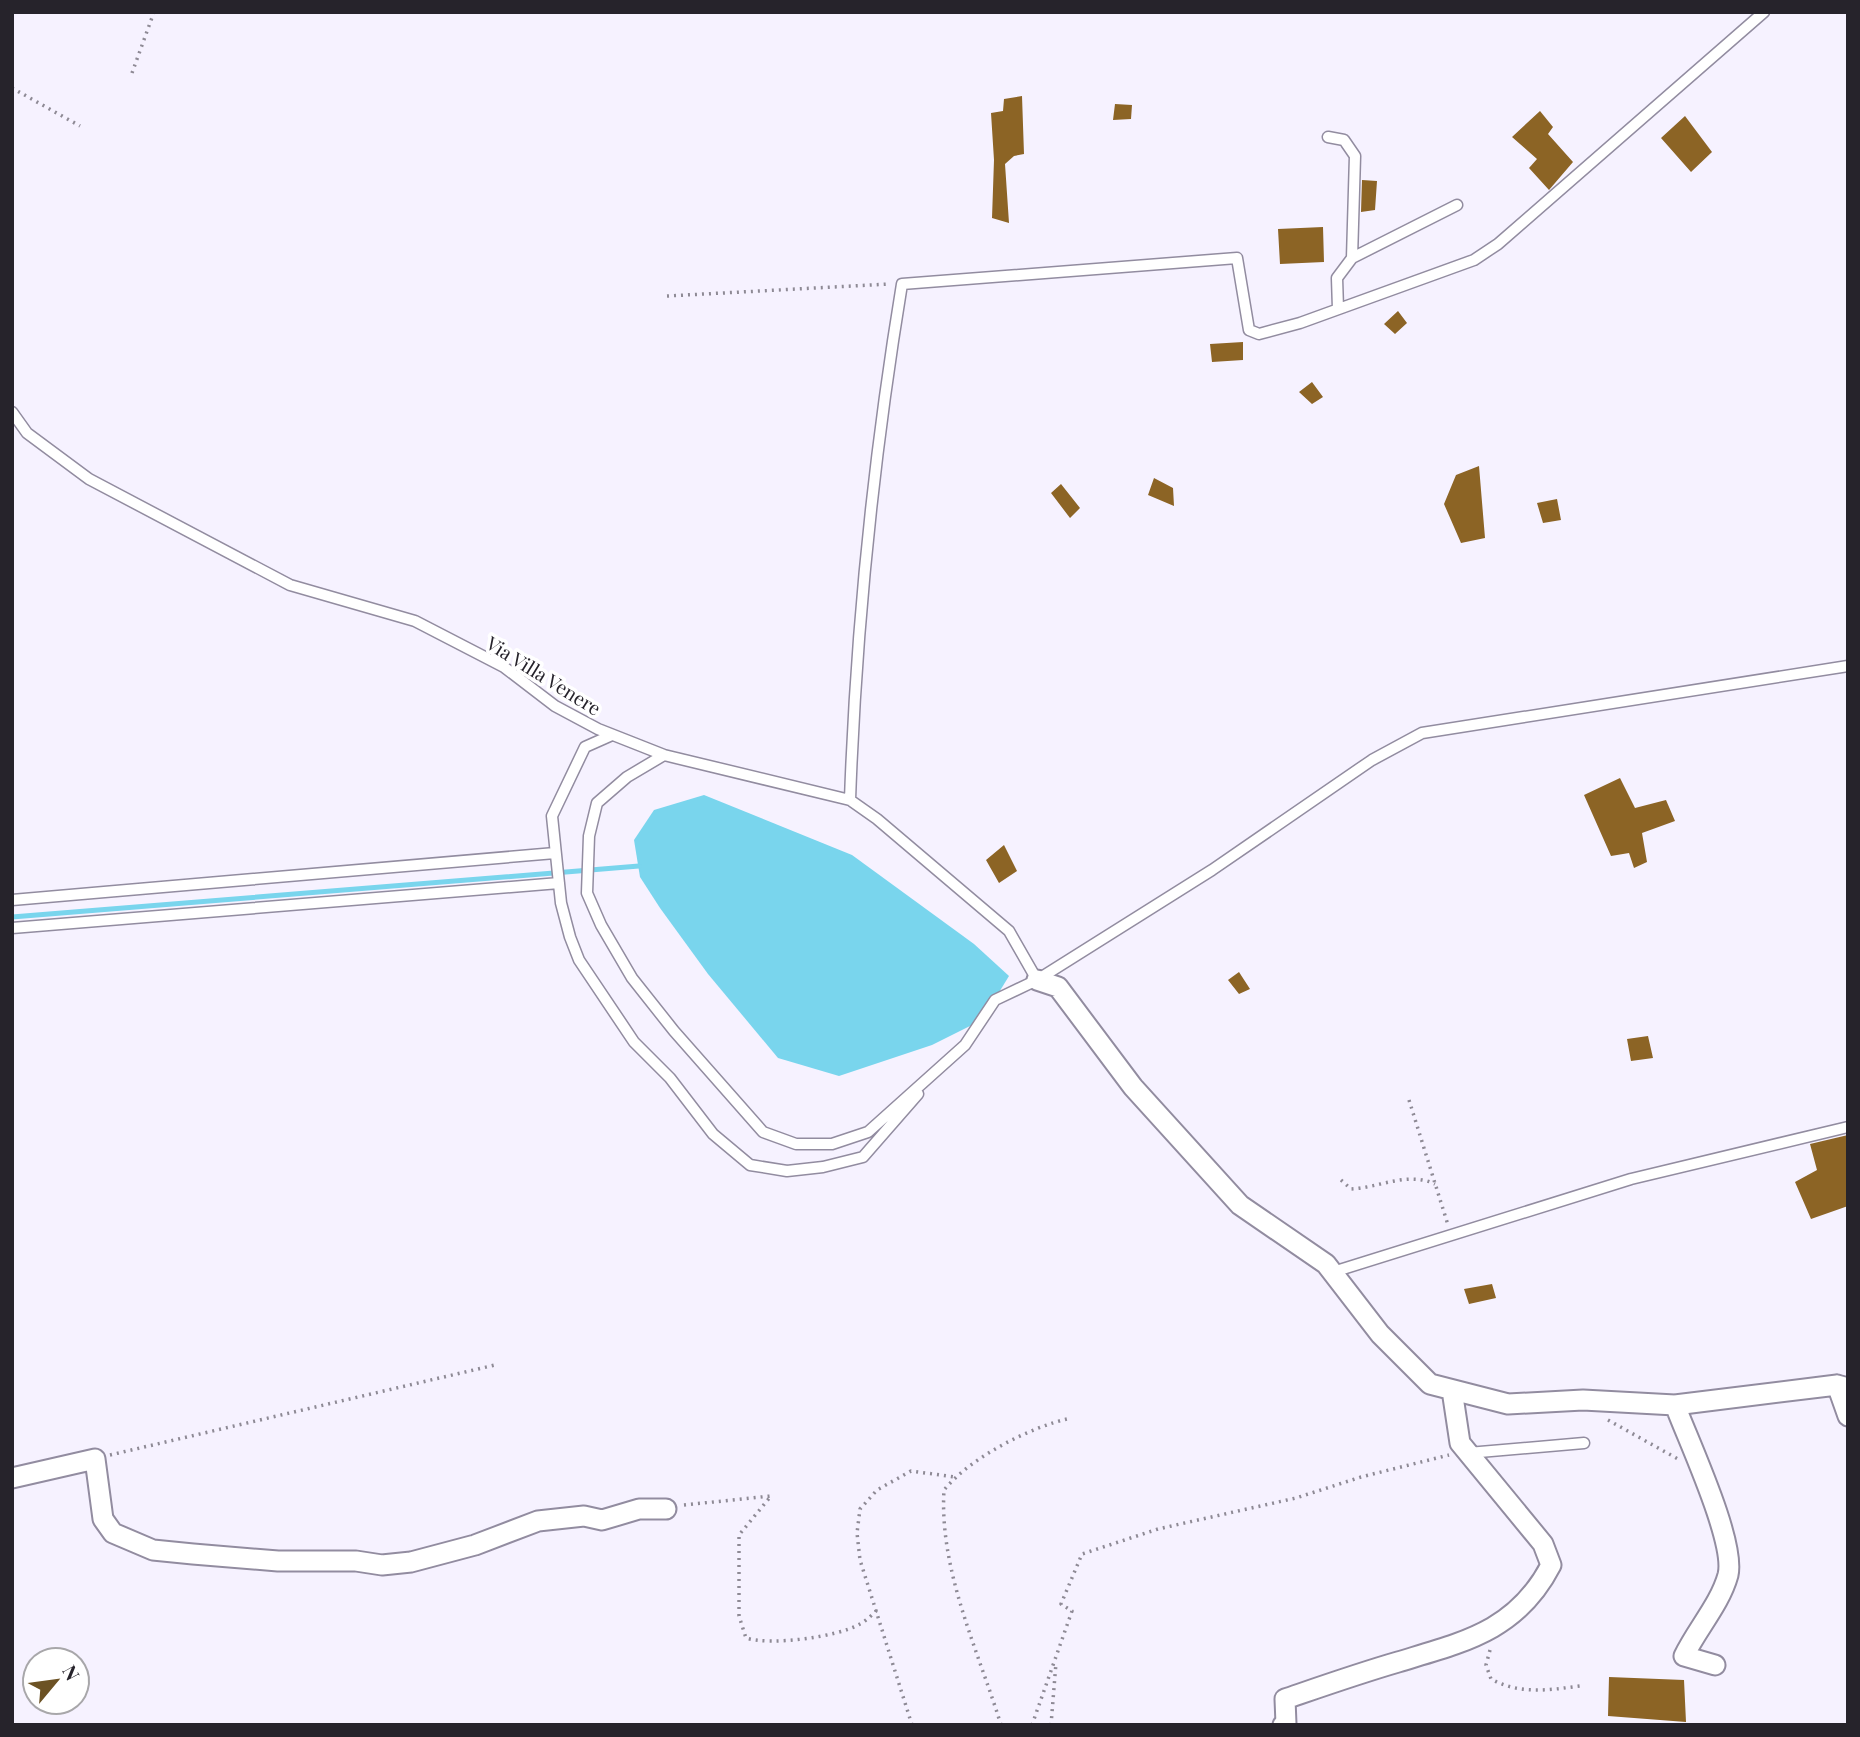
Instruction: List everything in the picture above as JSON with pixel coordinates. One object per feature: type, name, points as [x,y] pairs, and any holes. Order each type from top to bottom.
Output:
[{"type":"street","points":[[1037,980],[1058,987],[1133,1087],[1240,1205],[1333,1272],[1380,1334],[1430,1384],[1508,1404],[1583,1400],[1675,1405],[1843,1387],[1848,1416]]},
{"type":"street","points":[[1285,1725],[1285,1699],[1433,1653],[1493,1630],[1526,1603],[1551,1565],[1543,1544],[1464,1448],[1452,1390]]},
{"type":"street","points":[[1675,1405],[1714,1506],[1729,1570],[1724,1588],[1684,1656],[1715,1665]]},
{"type":"street","points":[[12,1478],[95,1459],[103,1519],[113,1533],[153,1550],[278,1561],[356,1561],[382,1565],[411,1562],[475,1545],[538,1521],[584,1516],[601,1520],[639,1509],[666,1509]]},
{"type":"lane","points":[[850,800],[853,724],[870,536],[888,369],[902,284],[1237,258],[1249,331],[1259,334],[1474,260],[1498,244],[1764,12]]},
{"type":"lane","points":[[1328,137],[1344,140],[1356,156],[1352,258]]},
{"type":"lane","points":[[1338,309],[1337,278],[1352,258],[1457,205]]},
{"type":"lane","name":"Via Villa Venere","points":[[12,412],[27,433],[89,479],[290,585],[415,621],[503,667],[555,706],[612,734],[664,755],[850,800],[877,819],[1009,931],[1037,980]]},
{"type":"lane","points":[[664,755],[627,777],[597,803],[589,836],[587,893],[601,925],[632,978],[674,1031],[763,1132],[796,1144],[832,1144],[867,1132],[933,1074],[965,1045],[995,1000],[1037,980],[1212,870],[1372,760],[1422,733],[1848,666]]},
{"type":"lane","points":[[612,734],[585,747],[552,816],[558,882],[570,937],[579,960],[594,985],[634,1042],[670,1078],[713,1134],[750,1166],[787,1171],[823,1167],[863,1157],[933,1074]]},
{"type":"lane","points":[[12,900],[555,853]]},
{"type":"lane","points":[[12,928],[558,882]]},
{"type":"lane","points":[[1333,1272],[1450,1233],[1631,1179],[1848,1127]]},
{"type":"lane","points":[[1464,1448],[1584,1443]]},
{"type":"path","points":[[131,74],[154,12]]},
{"type":"path","points":[[12,89],[80,126]]},
{"type":"path","points":[[667,296],[902,284]]},
{"type":"path","points":[[1409,1100],[1450,1233]]},
{"type":"path","points":[[1341,1181],[1350,1189],[1424,1178],[1435,1184]]},
{"type":"path","points":[[95,1459],[495,1365]]},
{"type":"path","points":[[1600,1416],[1683,1462]]},
{"type":"path","points":[[1001,1725],[966,1622],[952,1563],[943,1505],[944,1490],[955,1477],[1022,1435],[1046,1423],[1071,1418]]},
{"type":"path","points":[[1032,1725],[1072,1611],[1061,1604],[1082,1554],[1221,1512],[1261,1506],[1361,1477],[1447,1458],[1464,1448]]},
{"type":"path","points":[[912,1725],[860,1560],[857,1533],[860,1508],[877,1490],[911,1471],[955,1477]]},
{"type":"path","points":[[666,1509],[771,1496],[739,1535],[739,1616],[746,1638],[773,1643],[840,1631],[860,1625],[877,1610]]},
{"type":"path","points":[[1493,1630],[1486,1665],[1491,1679],[1506,1688],[1523,1690],[1580,1686]]},
{"type":"path","points":[[1051,1725],[1056,1657]]},
{"type":"water","points":[[704,795],[852,855],[974,944],[1009,976],[982,1020],[932,1045],[839,1076],[778,1058],[708,974],[640,877],[634,840],[654,810]]},
{"type":"building","points":[[1022,96],[1024,154],[1014,156],[1005,164],[1009,223],[992,218],[994,160],[991,113],[1003,111],[1004,99]]},
{"type":"building","points":[[1115,104],[1132,105],[1131,119],[1113,120]]},
{"type":"building","points":[[1540,111],[1553,127],[1548,134],[1573,162],[1549,190],[1529,168],[1537,159],[1512,137]]},
{"type":"building","points":[[1685,116],[1712,152],[1691,172],[1661,138]]},
{"type":"building","points":[[1362,180],[1377,181],[1375,210],[1361,212]]},
{"type":"building","points":[[1323,227],[1324,262],[1280,264],[1278,229]]},
{"type":"building","points":[[1398,311],[1407,323],[1395,334],[1384,324]]},
{"type":"building","points":[[1243,342],[1243,360],[1212,362],[1210,344]]},
{"type":"building","points":[[1312,382],[1323,397],[1312,404],[1299,392]]},
{"type":"building","points":[[1479,466],[1485,538],[1461,543],[1444,504],[1456,475]]},
{"type":"building","points":[[1154,478],[1173,488],[1174,506],[1148,495]]},
{"type":"building","points":[[1061,484],[1080,508],[1070,518],[1051,493]]},
{"type":"building","points":[[1557,499],[1561,520],[1543,523],[1537,503]]},
{"type":"building","points":[[1620,778],[1635,808],[1666,800],[1675,821],[1642,833],[1647,862],[1634,868],[1629,853],[1611,856],[1584,795]]},
{"type":"building","points":[[1004,845],[1017,871],[999,883],[986,860]]},
{"type":"building","points":[[1239,972],[1250,989],[1239,994],[1228,980]]},
{"type":"building","points":[[1648,1036],[1653,1058],[1631,1061],[1627,1039]]},
{"type":"building","points":[[1848,1135],[1848,1206],[1811,1219],[1795,1182],[1817,1170],[1810,1144]]},
{"type":"building","points":[[1492,1284],[1496,1298],[1469,1304],[1464,1289]]},
{"type":"building","points":[[1609,1677],[1684,1680],[1686,1722],[1608,1716]]},
{"type":"waterway","points":[[12,917],[639,866]]}]
